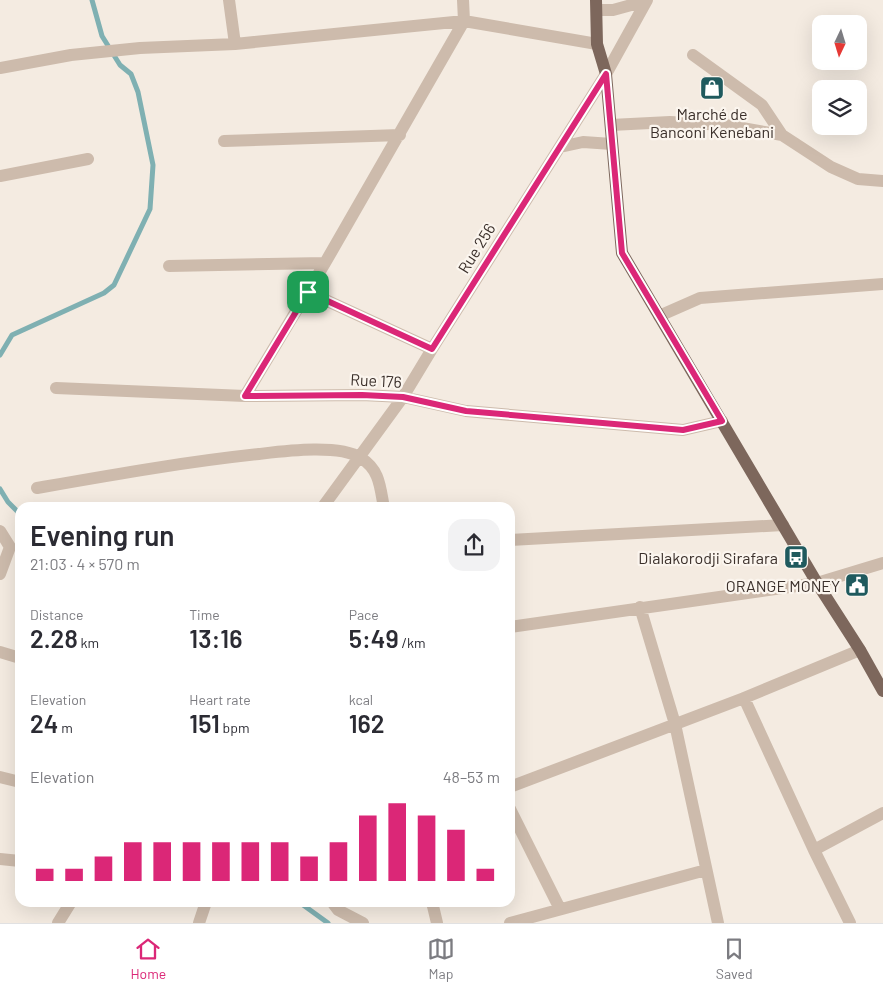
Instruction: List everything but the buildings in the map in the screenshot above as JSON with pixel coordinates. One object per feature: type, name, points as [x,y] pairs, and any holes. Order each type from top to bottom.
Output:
[{"type":"main road","points":[[596,5],[598,44],[606,74],[622,253],[883,691]]},
{"type":"street","points":[[230,0],[235,44]]},
{"type":"street","points":[[245,396],[400,135],[464,21],[463,0]]},
{"type":"street","points":[[596,5],[613,10],[646,1]]},
{"type":"street","name":"Rue 256","points":[[326,502],[403,397],[606,74],[646,1]]},
{"type":"street","points":[[0,68],[71,55],[140,48],[235,44],[464,21],[598,44]]},
{"type":"street","points":[[693,55],[762,105],[782,135],[831,167],[858,179],[883,181]]},
{"type":"street","points":[[611,125],[670,122],[725,125],[782,135]]},
{"type":"street","points":[[224,141],[400,135]]},
{"type":"street","points":[[560,147],[584,142],[612,144]]},
{"type":"street","points":[[0,176],[88,159]]},
{"type":"street","points":[[169,266],[325,263]]},
{"type":"street","points":[[660,316],[700,298],[883,284]]},
{"type":"street","points":[[308,292],[432,349]]},
{"type":"street","name":"Rue 176","points":[[56,388],[245,396],[362,395],[403,397],[466,411],[683,430],[722,421]]},
{"type":"street","points":[[36,488],[198,460],[295,450],[340,451],[360,457],[375,470],[383,502]]},
{"type":"street","points":[[515,540],[783,525]]},
{"type":"street","points":[[0,531],[10,547],[0,574]]},
{"type":"street","points":[[515,626],[817,582],[883,563]]},
{"type":"street","points":[[640,607],[675,724],[718,923]]},
{"type":"street","points":[[515,785],[744,698],[860,650]]},
{"type":"street","points":[[0,652],[15,656]]},
{"type":"street","points":[[744,698],[850,923]]},
{"type":"street","points":[[0,777],[15,781]]},
{"type":"street","points":[[814,850],[883,813]]},
{"type":"street","points":[[515,819],[560,909]]},
{"type":"street","points":[[0,859],[15,860]]},
{"type":"street","points":[[510,923],[706,870]]},
{"type":"street","points":[[58,923],[68,907]]},
{"type":"street","points":[[199,923],[204,907]]},
{"type":"street","points":[[336,907],[363,923]]},
{"type":"street","points":[[433,907],[437,923]]},
{"type":"waterway","points":[[0,355],[12,335],[104,293],[114,285],[150,209],[153,165],[138,92],[131,74],[120,65],[102,36],[92,0]]},
{"type":"waterway","points":[[0,489],[15,509]]},
{"type":"waterway","points":[[306,907],[328,923]]},
{"type":"place","name":"Marché de Banconi Kenebani","points":[[712,88]]},
{"type":"place","name":"Dialakorodji Sirafara","points":[[796,557]]},
{"type":"place","name":"ORANGE MONEY","points":[[857,585]]},
{"type":"route","points":[[606,74],[622,253],[722,421],[683,430],[466,411],[403,397],[362,395],[245,396],[308,292],[432,349],[606,74]]}]
